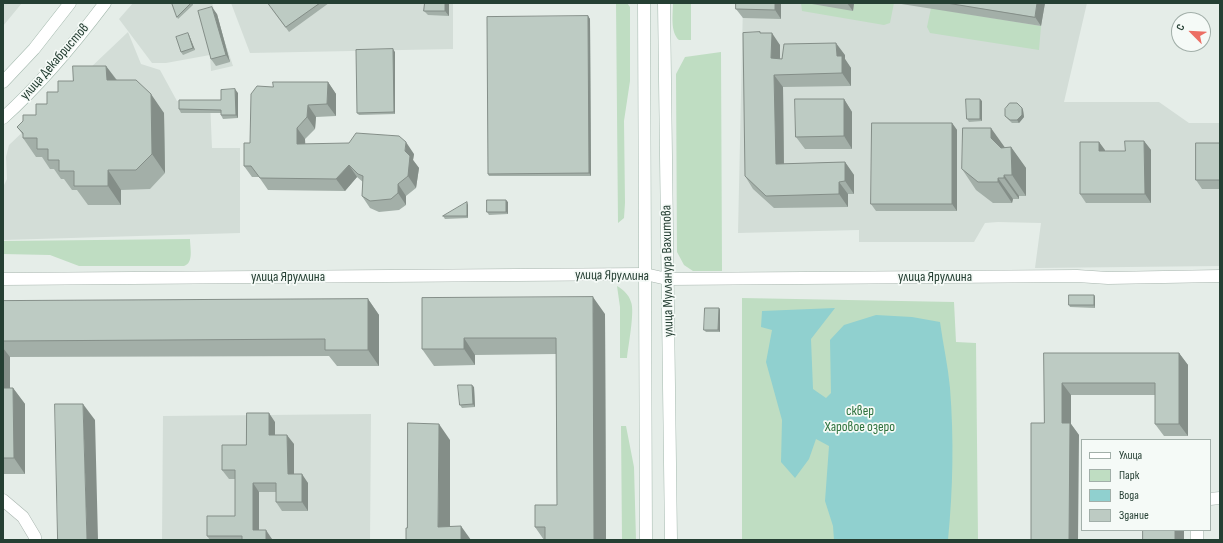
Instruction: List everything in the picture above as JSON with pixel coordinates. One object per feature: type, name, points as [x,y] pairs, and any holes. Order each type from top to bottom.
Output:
[{"type":"main road","name":"улица Декабристов","points":[[3,82],[34,49],[70,3]]},
{"type":"main road","name":"улица Декабристов","points":[[3,118],[22,101],[58,62],[105,3]]},
{"type":"main road","name":"улица Мулланура Вахитова","points":[[644,3],[646,540]]},
{"type":"main road","name":"улица Мулланура Вахитова","points":[[664,3],[671,540]]},
{"type":"main road","name":"улица Яруллина","points":[[3,279],[645,274],[668,279],[1077,276],[1108,278],[1220,276]]},
{"type":"main road","points":[[3,500],[23,517],[35,537],[35,540]]},
{"type":"shaded area","points":[[3,3],[22,3],[3,26]]},
{"type":"shaded area","points":[[133,3],[212,3],[233,66],[211,71],[210,55],[166,63],[152,63],[119,19]]},
{"type":"shaded area","points":[[231,3],[453,3],[453,49],[250,53]]},
{"type":"shaded area","points":[[743,3],[1087,3],[1064,102],[1159,102],[1189,123],[1220,123],[1220,266],[1035,268],[1041,223],[985,223],[974,242],[859,242],[859,230],[738,233]]},
{"type":"shaded area","points":[[128,32],[141,64],[160,70],[177,101],[210,101],[212,148],[240,148],[240,233],[3,240],[3,187],[7,179],[6,157],[9,145]]},
{"type":"shaded area","points":[[371,414],[370,540],[162,540],[163,416]]},
{"type":"green space","points":[[616,3],[627,3],[630,7],[630,81],[624,121],[625,203],[624,218],[618,223]]},
{"type":"green space","points":[[673,3],[691,3],[691,40],[679,40],[676,37],[673,28]]},
{"type":"green space","points":[[801,3],[894,3],[890,23],[884,25],[802,11]]},
{"type":"green space","points":[[931,8],[1041,26],[1039,50],[930,33],[927,27]]},
{"type":"green space","points":[[721,52],[722,271],[693,271],[684,265],[677,252],[676,74],[685,57]]},
{"type":"green space","points":[[190,239],[190,259],[184,266],[79,266],[50,255],[3,254],[3,241]]},
{"type":"green space","points":[[617,286],[628,295],[632,307],[632,321],[627,358],[620,358],[620,307]]},
{"type":"green space","name":"сквер Харовое озеро","points":[[742,298],[954,302],[956,342],[976,343],[978,540],[742,540]]},
{"type":"green space","points":[[621,426],[626,426],[634,467],[636,540],[622,540]]},
{"type":"water","name":"сквер Харовое озеро","points":[[835,308],[811,339],[813,389],[826,398],[831,393],[830,340],[844,325],[876,315],[912,317],[940,322],[949,380],[952,426],[952,483],[948,540],[834,540],[833,526],[825,501],[829,446],[816,439],[809,459],[795,478],[781,462],[782,420],[766,362],[772,330],[761,327],[762,311]]},
{"type":"building","points":[[172,3],[191,3],[177,17]]},
{"type":"building","points":[[268,3],[320,3],[286,27]]},
{"type":"building","points":[[425,3],[445,3],[445,11],[424,11]]},
{"type":"building","points":[[736,3],[775,3],[775,10],[736,9]]},
{"type":"building","points":[[947,3],[1037,3],[1035,17]]},
{"type":"building","points":[[212,7],[226,55],[211,59],[198,11]]},
{"type":"building","points":[[588,16],[589,173],[488,174],[487,17]]},
{"type":"building","points":[[188,33],[193,48],[181,52],[176,37]]},
{"type":"building","points":[[743,33],[772,33],[771,58],[782,59],[784,44],[836,43],[837,56],[842,56],[842,73],[774,75],[776,164],[845,162],[845,181],[839,182],[839,194],[766,196],[745,176]]},
{"type":"building","points":[[393,49],[394,112],[357,113],[356,50]]},
{"type":"building","points":[[73,66],[106,66],[107,80],[136,80],[151,94],[152,154],[136,170],[108,170],[108,186],[74,186],[74,171],[59,171],[59,160],[48,160],[48,149],[37,149],[37,138],[23,138],[23,133],[17,127],[23,121],[23,115],[36,115],[36,104],[47,104],[47,92],[58,92],[58,81],[73,81]]},
{"type":"building","points":[[273,82],[328,82],[327,104],[308,105],[307,117],[297,128],[297,144],[349,143],[356,133],[399,136],[406,142],[405,151],[410,156],[408,176],[398,184],[398,193],[391,199],[370,201],[362,196],[363,176],[358,174],[349,165],[336,179],[260,178],[251,166],[244,166],[244,143],[250,143],[251,94],[257,86],[273,87]]},
{"type":"building","points":[[235,89],[236,115],[221,115],[221,110],[179,109],[179,100],[221,100],[221,90]]},
{"type":"building","points":[[795,99],[844,99],[844,136],[796,137]]},
{"type":"building","points":[[966,99],[980,99],[980,119],[967,119]]},
{"type":"building","points":[[1010,103],[1017,103],[1022,108],[1022,115],[1017,120],[1010,120],[1005,116],[1005,109]]},
{"type":"building","points":[[872,123],[952,123],[952,204],[871,204]]},
{"type":"building","points":[[963,128],[991,128],[991,138],[1001,148],[1011,147],[1012,175],[1004,175],[1004,178],[998,178],[998,182],[978,182],[962,169]]},
{"type":"building","points":[[1125,141],[1144,141],[1145,194],[1080,194],[1080,142],[1099,142],[1099,151],[1125,151]]},
{"type":"building","points":[[1196,143],[1220,143],[1220,180],[1196,180]]},
{"type":"building","points":[[487,200],[506,200],[506,212],[487,212]]},
{"type":"building","points":[[467,202],[467,216],[443,216]]},
{"type":"building","points":[[1069,295],[1094,295],[1094,305],[1069,305]]},
{"type":"building","points":[[593,297],[594,540],[545,540],[545,527],[535,527],[535,505],[557,505],[556,338],[464,338],[464,349],[422,349],[422,298]]},
{"type":"building","points":[[368,299],[368,350],[325,350],[325,339],[3,341],[3,301]]},
{"type":"building","points":[[705,308],[719,308],[718,330],[704,330]]},
{"type":"building","points":[[1044,353],[1179,353],[1179,424],[1155,424],[1155,383],[1062,383],[1062,423],[1070,423],[1069,540],[1031,540],[1031,423],[1044,423]]},
{"type":"building","points":[[458,385],[472,385],[473,404],[460,405]]},
{"type":"building","points":[[3,388],[13,388],[14,458],[3,458]]},
{"type":"building","points":[[55,404],[83,404],[87,540],[58,540]]},
{"type":"building","points":[[247,413],[269,413],[269,435],[287,435],[288,474],[302,474],[302,502],[276,502],[276,483],[253,483],[253,530],[266,530],[266,540],[242,540],[242,536],[207,536],[207,516],[235,516],[235,470],[222,470],[222,445],[246,445]]},
{"type":"building","points":[[408,423],[439,424],[438,527],[461,526],[461,540],[406,540]]},
{"type":"building","points":[[1143,531],[1175,531],[1175,540],[1143,540]]}]
